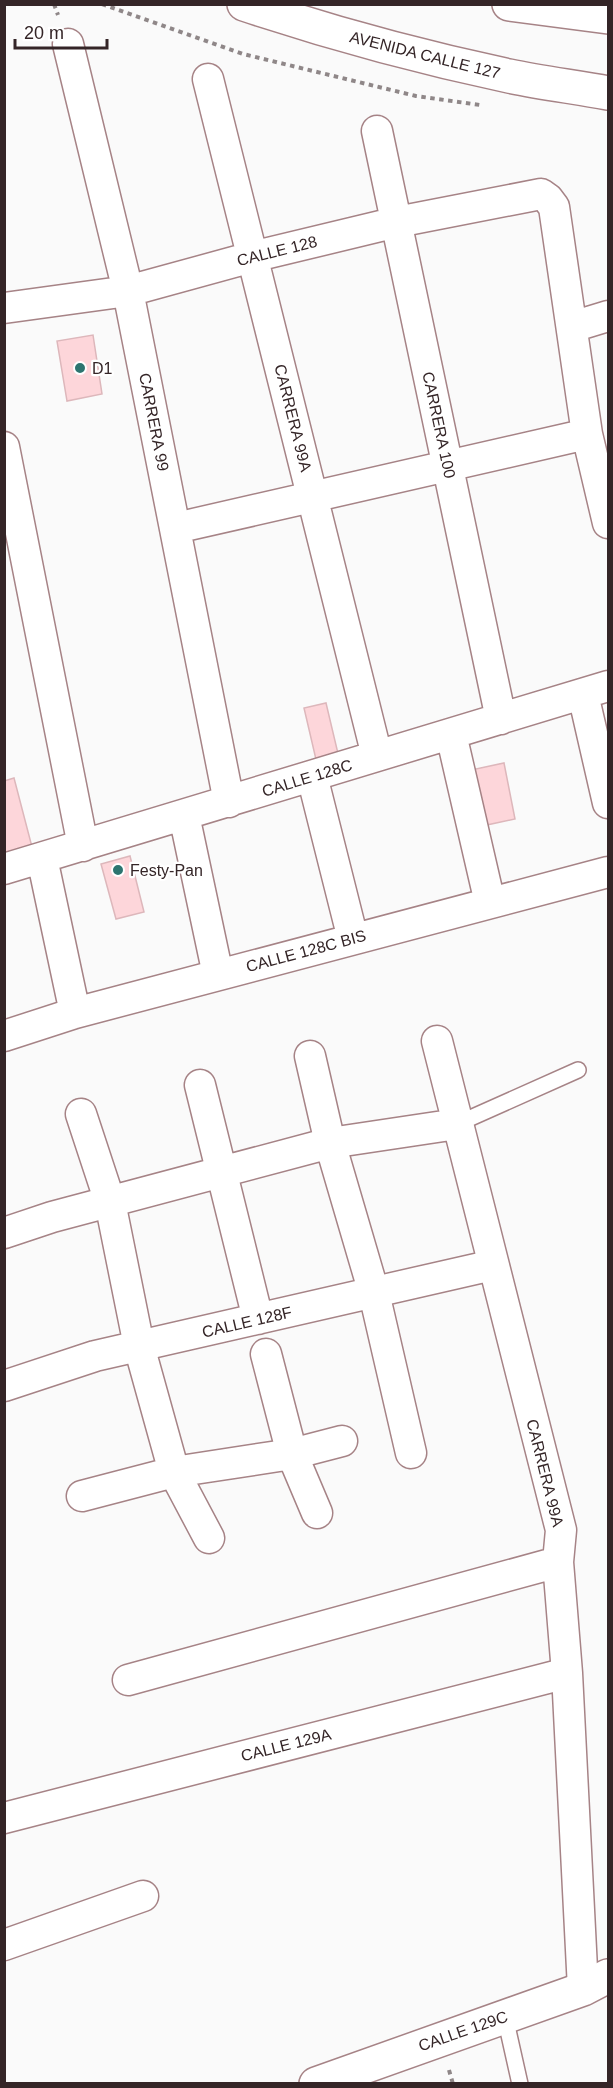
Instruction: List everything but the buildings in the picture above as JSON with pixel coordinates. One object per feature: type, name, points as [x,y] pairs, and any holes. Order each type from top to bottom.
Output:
[{"type":"main road","name":"AVENIDA CALLE 127","points":[[244,4],[322,30],[407,52],[511,76],[609,93]]},
{"type":"main road","points":[[509,4],[609,17]]},
{"type":"main road","name":"CALLE 129C","points":[[324,2082],[596,1982]]},
{"type":"street","name":"CARRERA 99","points":[[68,44],[128,291],[229,801]]},
{"type":"street","name":"CARRERA 99A","points":[[208,79],[377,756]]},
{"type":"street","name":"CARRERA 100","points":[[377,131],[501,719]]},
{"type":"street","name":"CALLE 128","points":[[4,308],[128,291],[252,257],[397,222],[541,194],[554,207],[572,327]]},
{"type":"street","points":[[609,316],[572,327],[586,434],[601,464],[609,523]]},
{"type":"street","points":[[176,528],[586,434]]},
{"type":"street","points":[[4,447],[83,846]]},
{"type":"street","points":[[596,690],[609,803]]},
{"type":"street","name":"CALLE 128C","points":[[4,869],[596,690]]},
{"type":"street","points":[[451,734],[490,903]]},
{"type":"street","points":[[312,776],[353,939]]},
{"type":"street","points":[[184,815],[218,975]]},
{"type":"street","points":[[42,858],[75,1013]]},
{"type":"street","name":"CALLE 128C BIS","points":[[4,1036],[75,1013],[609,872]]},
{"type":"street","name":"CARRERA 99A","points":[[436,1041],[561,1530],[558,1562],[596,1982]]},
{"type":"street","points":[[310,1056],[330,1143],[374,1293],[411,1453]]},
{"type":"street","points":[[200,1085],[258,1319]]},
{"type":"street","points":[[81,1114],[110,1202],[139,1346],[174,1472],[208,1538]]},
{"type":"street","points":[[4,1233],[52,1217],[330,1143],[457,1124]]},
{"type":"street","name":"CALLE 128F","points":[[4,1386],[95,1356],[493,1265]]},
{"type":"street","points":[[266,1354],[292,1454],[317,1514]]},
{"type":"street","points":[[82,1496],[174,1472],[292,1454],[342,1441]]},
{"type":"street","points":[[128,1680],[558,1562]]},
{"type":"street","name":"CALLE 129A","points":[[4,1818],[567,1673]]},
{"type":"street","points":[[4,1945],[143,1896]]},
{"type":"lane","points":[[457,1124],[578,1070]]},
{"type":"lane","points":[[506,2016],[520,2084]]},
{"type":"path","points":[[102,4],[243,54],[416,96],[484,106]]},
{"type":"place","name":"D1","points":[[80,368]]},
{"type":"place","name":"Festy-Pan","points":[[118,870]]}]
